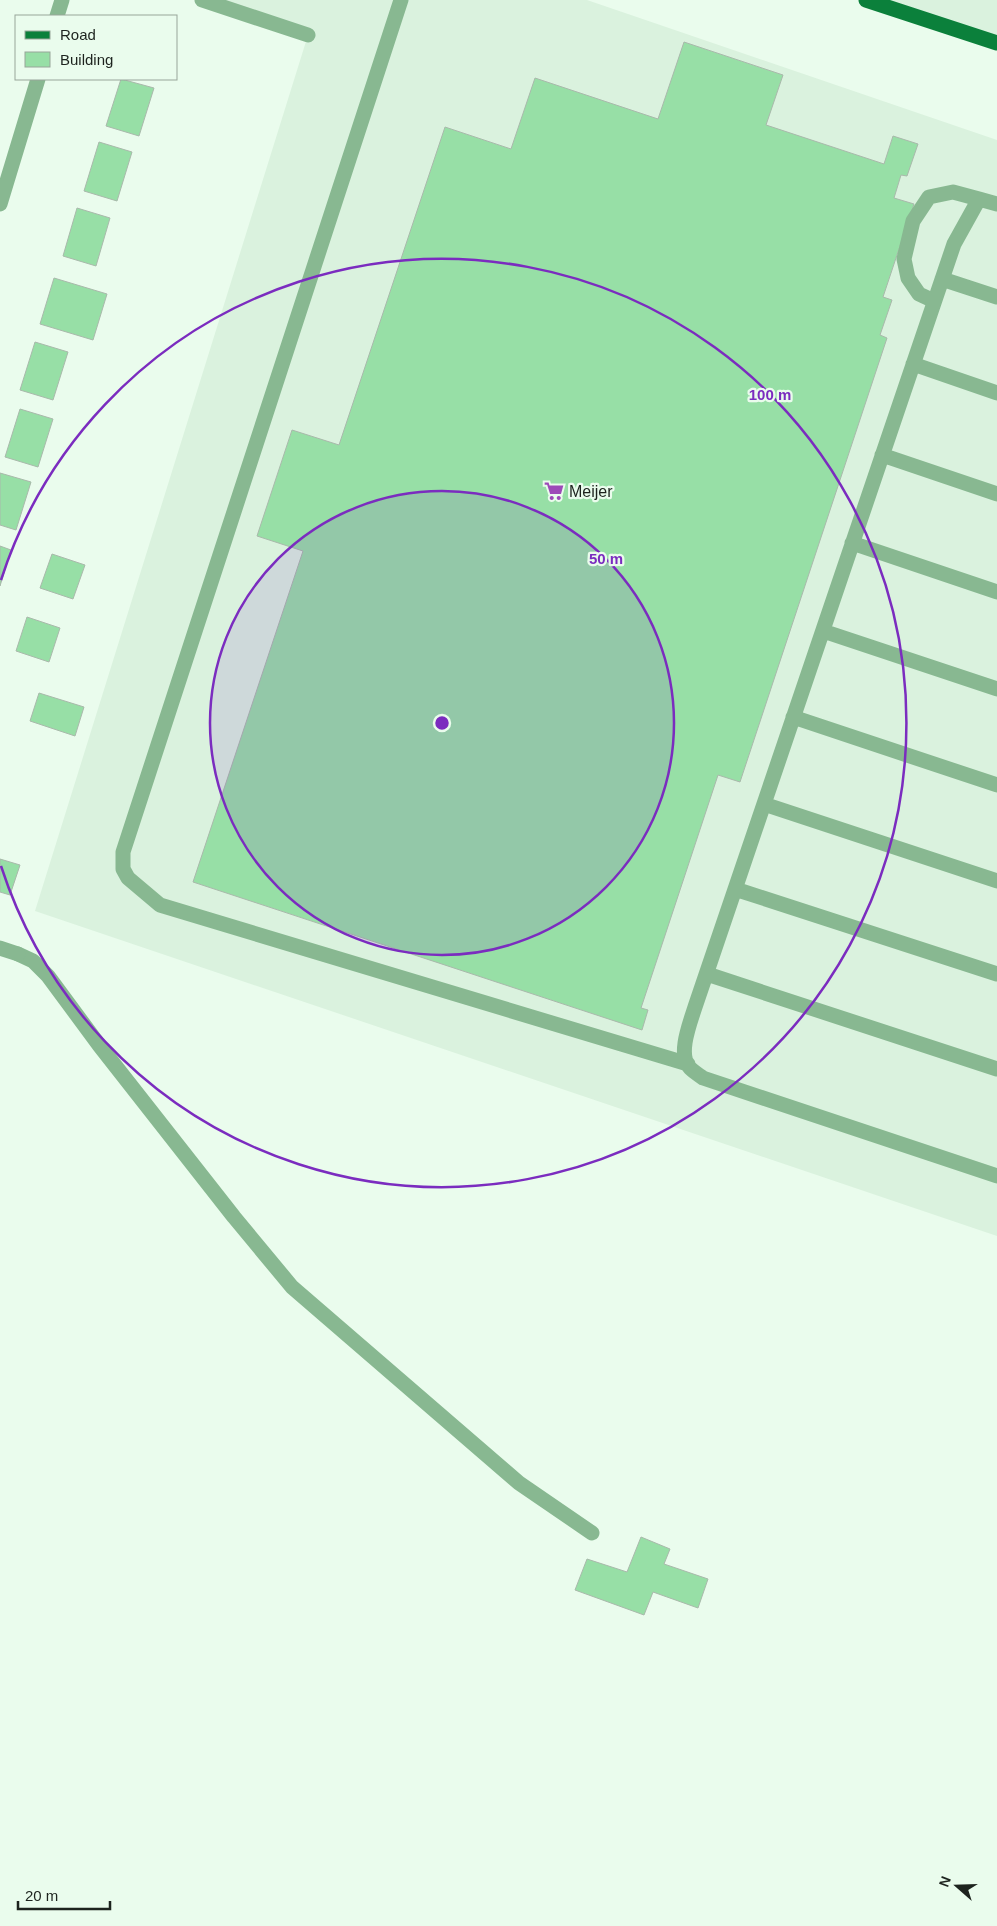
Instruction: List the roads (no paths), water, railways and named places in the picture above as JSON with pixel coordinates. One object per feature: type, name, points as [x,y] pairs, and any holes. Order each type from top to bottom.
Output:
[{"type":"main road","points":[[866,0],[997,43]]},
{"type":"street","points":[[57,15],[62,0]]},
{"type":"street","points":[[202,0],[308,35]]},
{"type":"street","points":[[400,0],[123,852],[124,869],[128,878],[160,906],[688,1064]]},
{"type":"street","points":[[0,204],[38,80]]},
{"type":"street","points":[[934,301],[919,294],[908,278],[904,260],[913,221],[929,198],[953,192],[997,204]]},
{"type":"street","points":[[979,199],[954,244],[934,301],[735,888],[686,1039],[685,1058],[689,1067],[703,1078],[997,1176]]},
{"type":"street","points":[[942,279],[997,297]]},
{"type":"street","points":[[913,364],[997,392]]},
{"type":"street","points":[[882,455],[997,494]]},
{"type":"street","points":[[852,543],[997,592]]},
{"type":"street","points":[[823,631],[997,689]]},
{"type":"street","points":[[794,717],[997,785]]},
{"type":"street","points":[[764,804],[997,881]]},
{"type":"street","points":[[735,888],[997,974]]},
{"type":"street","points":[[0,948],[33,961],[48,976],[99,1045],[228,1210],[292,1287],[519,1484],[592,1533]]},
{"type":"street","points":[[707,974],[997,1069]]},
{"type":"place","name":"Meijer","points":[[554,491]]}]
